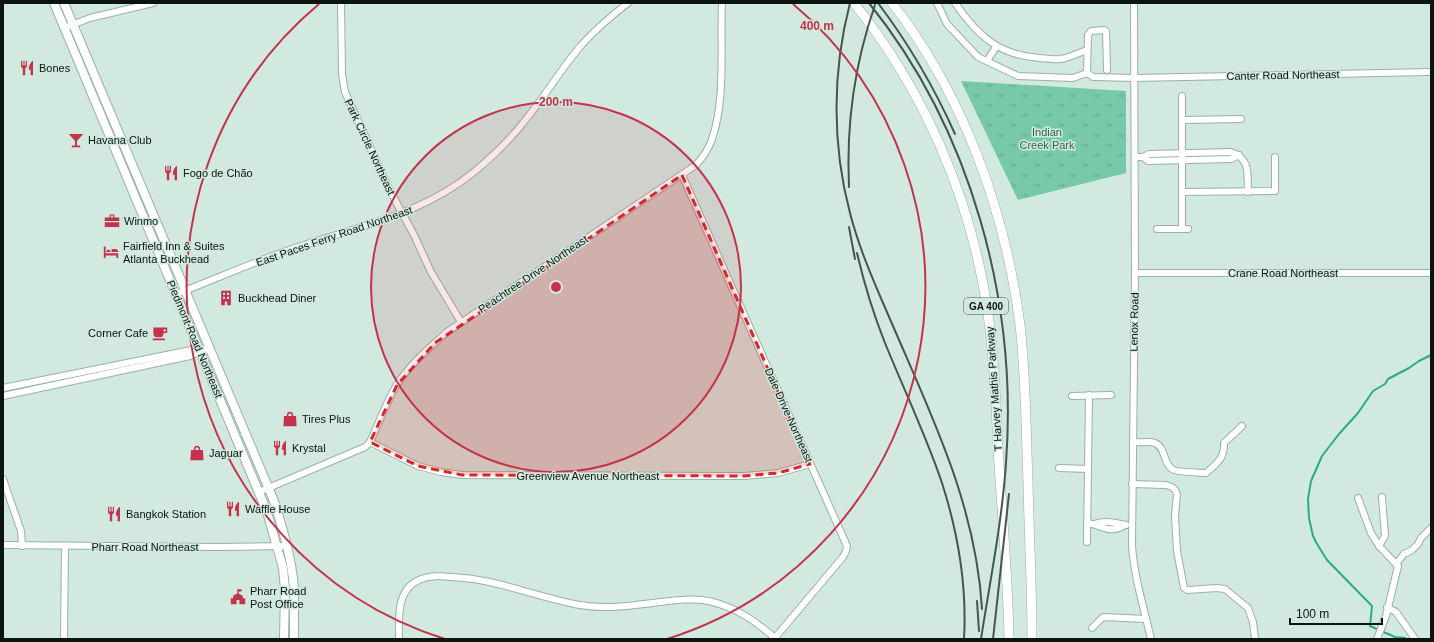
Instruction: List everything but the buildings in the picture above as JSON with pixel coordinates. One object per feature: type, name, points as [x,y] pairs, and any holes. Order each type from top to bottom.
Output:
[{"type":"highway","name":"T Harvey Mathis Parkway","points":[[854,3],[874,29],[898,66],[930,122],[955,182],[974,244],[987,309],[992,352],[1009,639]]},
{"type":"highway","name":"GA 400","points":[[892,3],[928,56],[947,89],[966,130],[991,194],[1008,258],[1020,326],[1024,380],[1032,639]]},
{"type":"main road","name":"Piedmont Road Northeast","points":[[54,3],[271,523],[282,546],[289,555],[294,588],[294,639]]},
{"type":"main road","name":"Piedmont Road Northeast","points":[[64,3],[268,488],[279,518],[285,589],[284,639]]},
{"type":"street","points":[[64,28],[103,15],[153,3]]},
{"type":"street","name":"Park Circle Northeast","points":[[341,3],[342,74],[345,92],[388,187],[414,235],[431,272],[461,322]]},
{"type":"street","name":"East Paces Ferry Road Northeast","points":[[176,294],[286,251],[402,214],[425,204],[446,192],[473,173],[495,153],[523,123],[580,48],[596,30],[628,3]]},
{"type":"street","name":"Peachtree Drive Northeast","points":[[370,442],[391,394],[403,376],[435,343],[461,322],[682,175],[701,159],[712,138],[720,98],[722,3]]},
{"type":"street","points":[[937,3],[947,24],[978,57],[1018,76],[1073,78],[1087,73],[1089,32],[1104,30],[1106,31],[1107,70]]},
{"type":"street","points":[[955,3],[982,36],[996,47],[1027,57],[1060,59],[1087,50]]},
{"type":"street","name":"Lenox Road","points":[[1134,3],[1135,273],[1132,525],[1133,561],[1151,639]]},
{"type":"street","points":[[987,62],[996,47]]},
{"type":"street","name":"Canter Road Northeast","points":[[1087,73],[1094,77],[1134,78],[1431,72]]},
{"type":"street","points":[[1157,229],[1185,229],[1182,192],[1182,96]]},
{"type":"street","points":[[1182,120],[1241,119]]},
{"type":"street","points":[[1135,157],[1143,157],[1148,161],[1182,157],[1231,159],[1239,155],[1247,164],[1248,192]]},
{"type":"street","points":[[1182,192],[1275,191],[1275,157]]},
{"type":"street","name":"Dale Drive Northeast","points":[[682,175],[846,542],[846,551],[843,557],[774,638]]},
{"type":"street","name":"Crane Road Northeast","points":[[1135,273],[1431,273]]},
{"type":"street","points":[[3,388],[209,348]]},
{"type":"street","points":[[3,396],[190,356],[200,350]]},
{"type":"street","points":[[1087,542],[1089,395]]},
{"type":"street","points":[[1072,396],[1111,395]]},
{"type":"street","points":[[1133,442],[1155,443],[1161,448],[1167,464],[1171,469],[1176,471],[1206,473],[1224,452],[1224,443],[1242,426]]},
{"type":"street","points":[[259,492],[360,451],[370,442]]},
{"type":"street","name":"Greenview Avenue Northeast","points":[[370,442],[418,466],[441,472],[462,475],[744,476],[778,473],[810,464]]},
{"type":"street","points":[[1059,468],[1088,469]]},
{"type":"street","points":[[3,478],[21,531],[22,546]]},
{"type":"street","points":[[1132,484],[1166,485],[1176,490],[1176,551],[1184,588],[1187,590],[1217,588],[1225,590],[1248,608],[1253,622],[1255,639]]},
{"type":"street","points":[[1379,546],[1385,536],[1382,497]]},
{"type":"street","points":[[1358,498],[1371,534],[1379,546],[1398,566],[1386,616],[1377,639]]},
{"type":"street","points":[[1087,523],[1094,524],[1101,522],[1114,522],[1132,525]]},
{"type":"street","points":[[1396,564],[1404,554],[1412,550],[1418,544],[1421,538],[1431,528]]},
{"type":"street","name":"Pharr Road Northeast","points":[[3,545],[65,547],[282,546]]},
{"type":"street","points":[[64,639],[65,547]]},
{"type":"street","points":[[399,639],[400,608],[403,595],[409,587],[418,581],[427,577],[438,576],[464,577],[490,581],[595,607],[617,607],[683,600],[708,601],[743,613],[774,638]]},
{"type":"street","points":[[1387,607],[1396,612],[1415,639]]},
{"type":"street","points":[[1092,628],[1103,617],[1146,619]]},
{"type":"highlighted area","points":[[682,175],[810,464],[778,473],[744,476],[462,475],[418,466],[370,442],[397,385],[435,343]]},
{"type":"green space","name":"Indian Creek Park","points":[[961,81],[1126,91],[1126,173],[1018,200]]},
{"type":"waterway","points":[[1406,639],[1395,637],[1370,626],[1372,606],[1327,560],[1313,536],[1309,518],[1308,499],[1311,481],[1322,456],[1358,413],[1373,391],[1385,384],[1388,379],[1431,355]]},
{"type":"railway","points":[[850,3],[840,55],[836,108],[837,135],[844,187],[854,228],[864,256],[937,429],[962,499],[978,571],[982,609]]},
{"type":"railway","points":[[869,3],[905,53],[935,106],[960,162],[980,220],[995,280],[1004,341],[1008,402],[1006,463],[999,529],[981,639]]},
{"type":"railway","points":[[878,3],[920,66],[955,134]]},
{"type":"railway","points":[[849,187],[848,163],[850,117],[853,94],[862,50],[875,5]]},
{"type":"railway","points":[[849,227],[855,259]]},
{"type":"railway","points":[[857,253],[869,298],[881,332],[929,447],[948,502],[957,541],[963,580],[965,619],[964,639]]},
{"type":"railway","points":[[993,639],[1009,494]]},
{"type":"railway","points":[[977,601],[979,631]]},
{"type":"place","name":"Bones","points":[[27,68]]},
{"type":"place","name":"Havana Club","points":[[76,140]]},
{"type":"place","name":"Fogo de Chão","points":[[171,173]]},
{"type":"place","name":"Winmo","points":[[112,221]]},
{"type":"place","name":"Fairfield Inn & Suites Atlanta Buckhead","points":[[111,252]]},
{"type":"place","name":"Buckhead Diner","points":[[226,298]]},
{"type":"place","name":"Corner Cafe","points":[[160,333]]},
{"type":"place","name":"Tires Plus","points":[[290,419]]},
{"type":"place","name":"Krystal","points":[[280,448]]},
{"type":"place","name":"Jaguar","points":[[197,453]]},
{"type":"place","name":"Waffle House","points":[[233,509]]},
{"type":"place","name":"Bangkok Station","points":[[114,514]]},
{"type":"place","name":"Pharr Road Post Office","points":[[238,597]]}]
